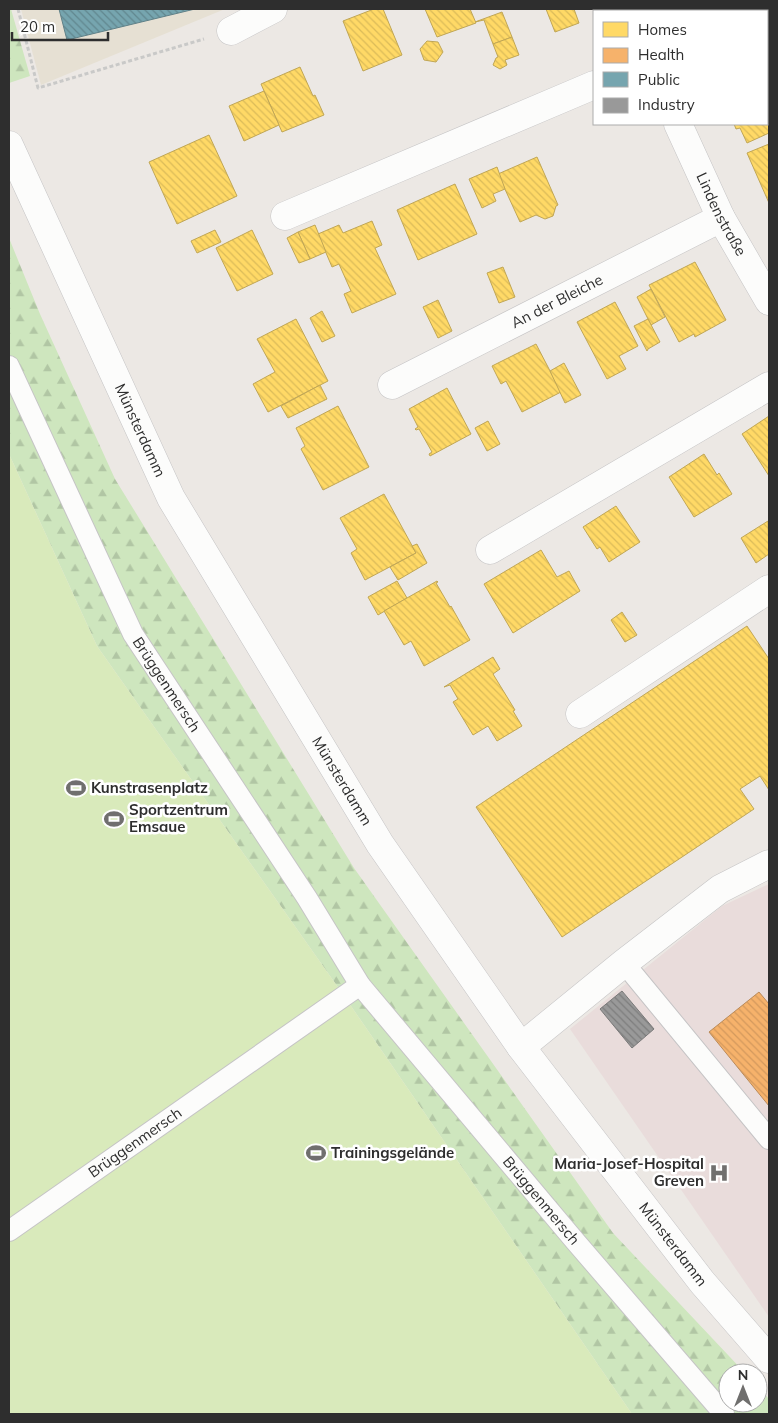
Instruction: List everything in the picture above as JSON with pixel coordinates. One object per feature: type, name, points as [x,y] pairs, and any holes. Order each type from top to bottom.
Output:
[{"type":"street","points":[[231,32],[273,9]]},
{"type":"street","points":[[285,216],[593,85]]},
{"type":"street","name":"Lindenstraße","points":[[678,125],[721,218],[769,301]]},
{"type":"street","name":"Münsterdamm","points":[[9,145],[171,498],[380,844],[521,1047],[702,1282],[769,1359]]},
{"type":"street","name":"An der Bleiche","points":[[392,385],[721,218]]},
{"type":"street","points":[[490,550],[769,386]]},
{"type":"street","points":[[580,714],[769,588]]},
{"type":"street","points":[[521,1047],[624,963],[720,889],[769,864]]},
{"type":"lane","name":"Brüggenmersch","points":[[9,366],[133,634],[307,898],[360,985],[575,1241],[724,1414]]},
{"type":"lane","points":[[624,963],[769,1139]]},
{"type":"lane","name":"Brüggenmersch","points":[[9,1232],[360,985]]},
{"type":"path","points":[[18,9],[38,88],[231,32]]},
{"type":"shaded area","points":[[21,9],[225,9],[41,85]]},
{"type":"shaded area","name":"Maria-Josef-Hospital Greven","points":[[769,884],[769,1317],[570,1029],[722,906]]},
{"type":"green space","points":[[9,9],[11,9],[30,76],[9,83]]},
{"type":"green space","points":[[9,238],[40,314],[115,479],[354,868],[613,1233],[736,1363],[718,1363],[718,1413],[768,1413],[768,1398],[769,1414],[632,1414],[342,993],[97,646],[9,454]]},
{"type":"green space","name":"Sportzentrum Emsaue","points":[[9,454],[97,646],[342,993],[632,1414],[9,1414]]},
{"type":"building: Homes","points":[[374,9],[383,9],[402,55],[363,71],[343,21]]},
{"type":"building: Homes","points":[[425,9],[470,9],[476,23],[437,37]]},
{"type":"building: Homes","points":[[546,9],[574,9],[579,23],[555,32]]},
{"type":"building: Homes","points":[[502,12],[512,37],[493,44],[484,20],[475,22]]},
{"type":"building: Homes","points":[[512,37],[519,55],[505,60],[507,65],[500,69],[493,65],[498,57],[493,44]]},
{"type":"building: Homes","points":[[427,41],[438,42],[443,52],[436,62],[424,60],[420,49]]},
{"type":"building: Homes","points":[[300,67],[324,115],[282,132],[261,84]]},
{"type":"building: Homes","points":[[768,72],[769,133],[747,143],[740,128],[736,129],[734,125],[768,125]]},
{"type":"building: Homes","points":[[264,91],[279,125],[244,141],[229,106]]},
{"type":"building: Homes","points":[[209,135],[237,196],[177,224],[149,162]]},
{"type":"building: Homes","points":[[769,144],[769,203],[747,153]]},
{"type":"building: Homes","points":[[537,157],[558,205],[553,216],[545,219],[536,215],[520,222],[498,174]]},
{"type":"building: Homes","points":[[497,167],[505,189],[493,194],[496,201],[482,208],[469,179]]},
{"type":"building: Homes","points":[[455,184],[477,234],[418,260],[397,210]]},
{"type":"building: Homes","points":[[372,221],[382,245],[375,248],[396,294],[352,313],[344,294],[351,291],[339,264],[332,267],[318,234],[339,225],[343,233]]},
{"type":"building: Homes","points":[[315,225],[326,252],[310,259],[298,232]]},
{"type":"building: Homes","points":[[215,230],[221,242],[197,253],[191,241]]},
{"type":"building: Homes","points":[[252,230],[273,274],[237,291],[216,248]]},
{"type":"building: Homes","points":[[298,232],[310,259],[299,263],[287,238]]},
{"type":"building: Homes","points":[[695,262],[726,320],[695,337],[694,334],[679,342],[649,285]]},
{"type":"building: Homes","points":[[503,267],[515,297],[499,303],[487,273]]},
{"type":"building: Homes","points":[[651,289],[665,317],[651,325],[637,297]]},
{"type":"building: Homes","points":[[438,300],[452,331],[438,338],[423,307]]},
{"type":"building: Homes","points":[[615,302],[638,346],[619,356],[626,369],[607,379],[577,322]]},
{"type":"building: Homes","points":[[322,311],[335,336],[322,342],[310,318]]},
{"type":"building: Homes","points":[[296,319],[328,381],[268,412],[253,384],[275,372],[257,339]]},
{"type":"building: Homes","points":[[648,319],[660,342],[647,351],[634,326]]},
{"type":"building: Homes","points":[[536,344],[561,392],[522,412],[506,381],[501,384],[492,366]]},
{"type":"building: Homes","points":[[564,363],[581,395],[565,403],[550,371]]},
{"type":"building: Homes","points":[[320,385],[327,399],[288,418],[281,406]]},
{"type":"building: Homes","points":[[447,388],[471,434],[430,456],[429,454],[432,452],[419,429],[415,429],[418,427],[409,409]]},
{"type":"building: Homes","points":[[338,406],[369,467],[323,490],[301,449],[305,446],[296,428]]},
{"type":"building: Homes","points":[[769,416],[769,476],[742,434]]},
{"type":"building: Homes","points":[[488,421],[500,444],[487,451],[475,428]]},
{"type":"building: Homes","points":[[704,454],[732,494],[694,517],[669,477]]},
{"type":"building: Homes","points":[[384,494],[416,553],[365,580],[351,553],[357,549],[340,518]]},
{"type":"building: Homes","points":[[616,506],[640,542],[609,562],[600,547],[597,549],[583,527]]},
{"type":"building: Homes","points":[[768,521],[769,554],[756,563],[741,538]]},
{"type":"building: Homes","points":[[417,544],[427,563],[398,580],[390,567],[416,553],[412,546]]},
{"type":"building: Homes","points":[[541,550],[557,577],[569,571],[580,591],[513,633],[484,584]]},
{"type":"building: Homes","points":[[397,581],[407,598],[378,615],[368,597]]},
{"type":"building: Homes","points":[[437,581],[436,583],[470,640],[424,666],[411,641],[404,645],[384,611]]},
{"type":"building: Homes","points":[[622,612],[637,635],[625,642],[611,620]]},
{"type":"building: Homes","points":[[747,626],[769,659],[769,790],[760,776],[740,789],[754,809],[562,937],[476,807]]},
{"type":"building: Homes","points":[[493,657],[500,669],[493,674],[515,710],[513,711],[522,726],[497,741],[488,726],[473,735],[453,702],[458,699],[450,685],[444,687]]},
{"type":"building: Health","points":[[759,992],[769,1004],[769,1106],[709,1032]]},
{"type":"building: Public","points":[[59,9],[195,9],[67,40]]},
{"type":"building: Industry","points":[[622,991],[654,1029],[632,1048],[600,1009]]},
{"type":"place","name":"Kunstrasenplatz","points":[[76,788]]},
{"type":"place","name":"Sportzentrum Emsaue","points":[[114,819]]},
{"type":"place","name":"Trainingsgelände","points":[[316,1153]]},
{"type":"place","name":"Maria-Josef-Hospital Greven","points":[[719,1173]]}]
